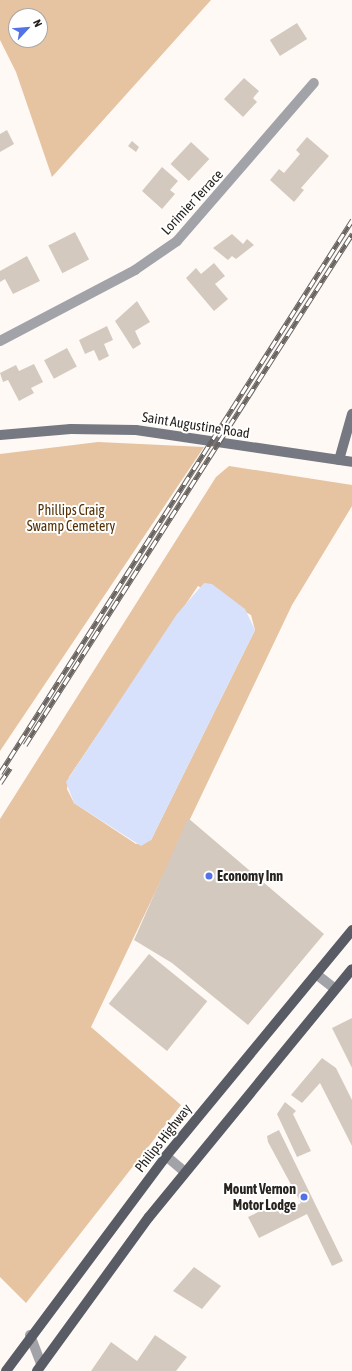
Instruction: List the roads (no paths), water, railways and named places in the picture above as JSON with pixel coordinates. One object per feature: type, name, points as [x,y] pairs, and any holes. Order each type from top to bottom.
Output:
[{"type":"main road","points":[[339,460],[352,414]]},
{"type":"main road","name":"Saint Augustine Road","points":[[0,435],[71,429],[136,430],[352,462]]},
{"type":"main road","name":"Philips Highway","points":[[6,1371],[30,1335],[166,1156],[352,930]]},
{"type":"main road","points":[[39,1368],[185,1172],[352,968]]},
{"type":"street","name":"Lorimier Terrace","points":[[0,341],[135,270],[177,241],[314,83]]},
{"type":"street","points":[[316,974],[335,989]]},
{"type":"street","points":[[166,1156],[185,1172]]},
{"type":"street","points":[[30,1335],[39,1368]]},
{"type":"water","points":[[204,583],[212,584],[245,609],[255,630],[151,840],[141,846],[74,803],[66,782],[177,614]]},
{"type":"railway","points":[[0,773],[352,220]]},
{"type":"railway","points":[[25,745],[352,234]]},
{"type":"railway","points":[[0,783],[10,768]]},
{"type":"place","name":"Economy Inn","points":[[209,876]]},
{"type":"place","name":"Mount Vernon Motor Lodge","points":[[304,1197]]},
{"type":"park label","name":"Phillips Craig Swamp Cemetery","points":[[71,518]]}]
